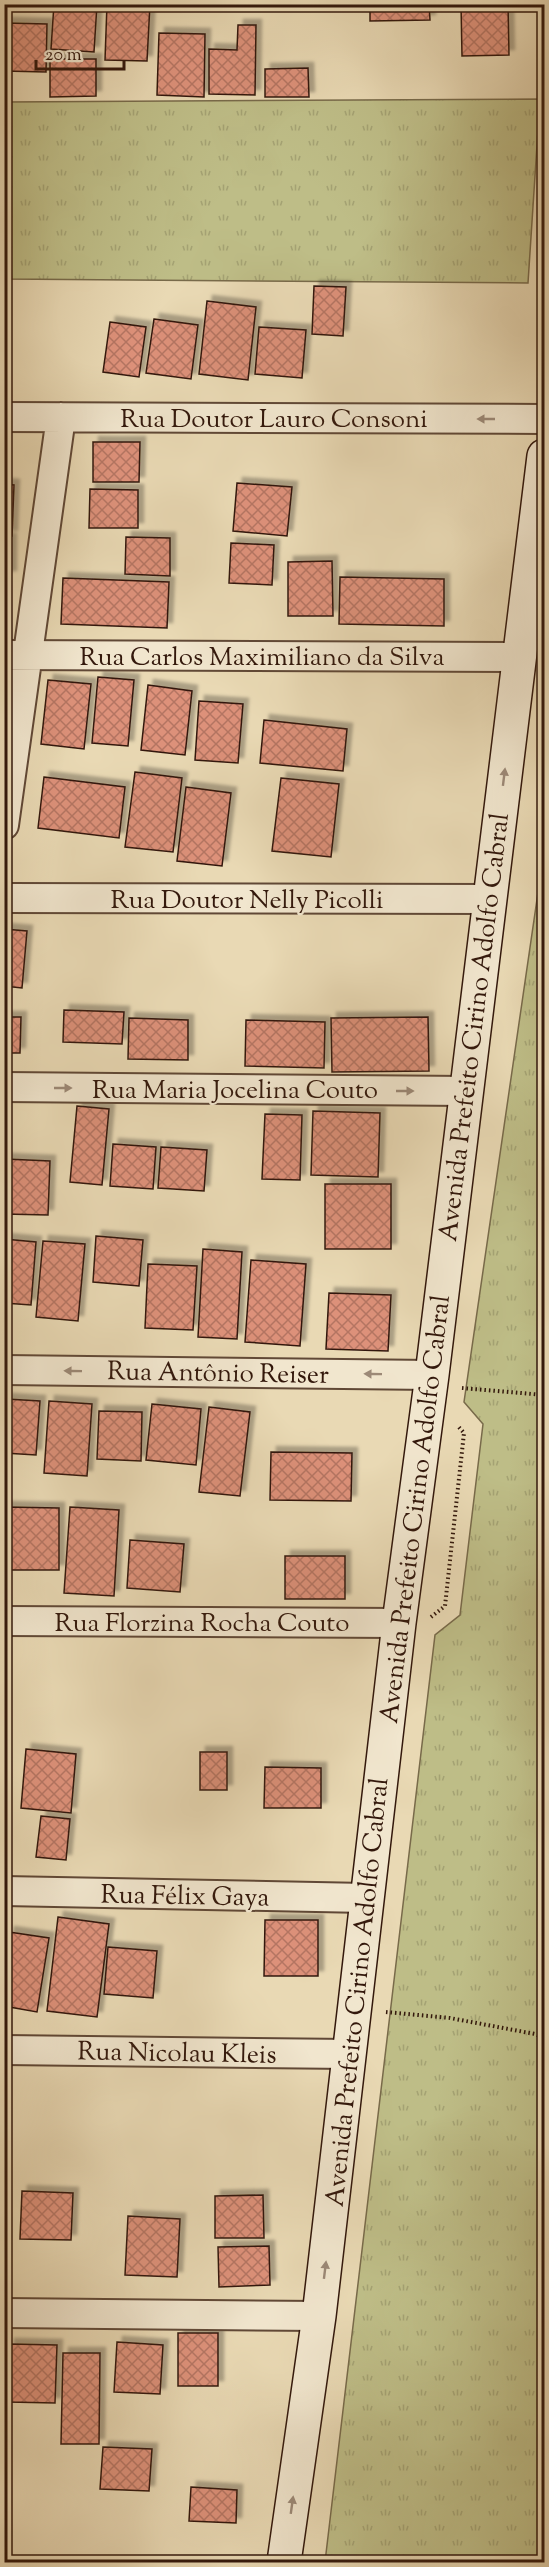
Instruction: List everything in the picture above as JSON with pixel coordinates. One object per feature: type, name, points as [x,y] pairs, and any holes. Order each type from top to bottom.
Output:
[{"type":"main road","name":"Avenida Prefeito Cirino Adolfo Cabral","points":[[284,2562],[319,2316],[399,1623],[445,1381],[466,1091],[544,456]]},
{"type":"street","name":"Rua Doutor Lauro Consoni","points":[[4,417],[544,419]]},
{"type":"street","points":[[4,825],[16,655],[61,417]]},
{"type":"street","name":"Rua Carlos Maximiliano da Silva","points":[[16,655],[519,657]]},
{"type":"street","name":"Rua Doutor Nelly Picolli","points":[[4,898],[489,899]]},
{"type":"street","name":"Rua Maria Jocelina Couto","points":[[4,1087],[466,1091]]},
{"type":"street","name":"Rua Antônio Reiser","points":[[4,1370],[445,1381]]},
{"type":"street","name":"Rua Florzina Rocha Couto","points":[[4,1621],[399,1623]]},
{"type":"street","name":"Rua Félix Gaya","points":[[4,1891],[366,1898]]},
{"type":"street","name":"Rua Nicolau Kleis","points":[[4,2050],[350,2054]]},
{"type":"street","points":[[4,2313],[319,2316]]},
{"type":"path","points":[[445,1381],[544,1395]]},
{"type":"path","points":[[376,2011],[450,2019],[535,2034],[544,2038]]},
{"type":"green space","points":[[540,99],[528,283],[5,279],[5,102]]},
{"type":"green space","points":[[544,851],[544,2562],[325,2562],[435,1635],[460,1615],[483,1424],[464,1402]]},
{"type":"building","points":[[54,4],[97,4],[94,52],[51,49]]},
{"type":"building","points":[[107,4],[150,4],[147,61],[105,60]]},
{"type":"building","points":[[370,4],[429,4],[430,20],[370,21]]},
{"type":"building","points":[[461,4],[508,4],[509,55],[462,56]]},
{"type":"building","points":[[4,23],[47,24],[46,72],[4,71]]},
{"type":"building","points":[[238,25],[256,25],[255,95],[209,94],[209,49],[237,50]]},
{"type":"building","points":[[159,33],[205,34],[204,97],[157,95]]},
{"type":"building","points":[[50,59],[96,59],[96,96],[50,97]]},
{"type":"building","points":[[308,68],[309,97],[265,97],[265,69]]},
{"type":"building","points":[[314,286],[346,287],[343,336],[312,334]]},
{"type":"building","points":[[207,301],[256,307],[248,380],[199,374]]},
{"type":"building","points":[[154,319],[198,325],[191,379],[146,373]]},
{"type":"building","points":[[110,322],[146,327],[139,377],[103,372]]},
{"type":"building","points":[[259,327],[306,330],[302,378],[255,374]]},
{"type":"building","points":[[93,442],[140,442],[139,482],[93,482]]},
{"type":"building","points":[[237,483],[292,487],[287,536],[233,531]]},
{"type":"building","points":[[4,484],[14,485],[12,536],[4,536]]},
{"type":"building","points":[[90,489],[138,490],[138,528],[89,528]]},
{"type":"building","points":[[126,537],[170,538],[170,576],[125,574]]},
{"type":"building","points":[[4,539],[11,539],[11,576],[4,576]]},
{"type":"building","points":[[231,543],[274,545],[272,585],[229,583]]},
{"type":"building","points":[[332,561],[333,616],[288,616],[288,562]]},
{"type":"building","points":[[340,577],[444,579],[444,626],[339,624]]},
{"type":"building","points":[[63,578],[169,582],[167,628],[61,624]]},
{"type":"building","points":[[98,677],[134,680],[128,746],[92,743]]},
{"type":"building","points":[[48,680],[91,684],[84,749],[41,744]]},
{"type":"building","points":[[148,685],[192,691],[185,755],[141,750]]},
{"type":"building","points":[[199,701],[243,704],[238,763],[195,760]]},
{"type":"building","points":[[264,720],[347,729],[343,771],[260,763]]},
{"type":"building","points":[[135,772],[182,778],[173,852],[125,847]]},
{"type":"building","points":[[44,777],[125,787],[119,838],[38,828]]},
{"type":"building","points":[[281,778],[339,784],[331,857],[272,851]]},
{"type":"building","points":[[186,787],[231,793],[222,866],[177,861]]},
{"type":"building","points":[[4,929],[27,931],[22,988],[4,986]]},
{"type":"building","points":[[64,1010],[124,1012],[122,1044],[63,1042]]},
{"type":"building","points":[[4,1017],[21,1017],[20,1053],[4,1053]]},
{"type":"building","points":[[428,1017],[429,1071],[332,1072],[331,1018]]},
{"type":"building","points":[[129,1018],[188,1020],[188,1060],[128,1059]]},
{"type":"building","points":[[246,1020],[325,1022],[324,1068],[245,1066]]},
{"type":"building","points":[[77,1106],[109,1109],[102,1185],[70,1182]]},
{"type":"building","points":[[313,1111],[380,1113],[378,1177],[311,1175]]},
{"type":"building","points":[[265,1114],[302,1115],[300,1180],[262,1179]]},
{"type":"building","points":[[113,1144],[156,1147],[153,1189],[110,1186]]},
{"type":"building","points":[[161,1147],[207,1150],[204,1191],[158,1188]]},
{"type":"building","points":[[5,1159],[50,1161],[48,1215],[4,1214]]},
{"type":"building","points":[[325,1184],[391,1184],[391,1249],[325,1249]]},
{"type":"building","points":[[96,1236],[143,1240],[139,1286],[93,1282]]},
{"type":"building","points":[[4,1239],[36,1242],[31,1305],[4,1303]]},
{"type":"building","points":[[43,1241],[85,1244],[78,1321],[36,1317]]},
{"type":"building","points":[[203,1249],[242,1252],[237,1339],[198,1337]]},
{"type":"building","points":[[251,1260],[306,1264],[300,1346],[245,1342]]},
{"type":"building","points":[[148,1264],[197,1266],[193,1330],[145,1328]]},
{"type":"building","points":[[329,1293],[391,1295],[388,1351],[326,1349]]},
{"type":"building","points":[[6,1399],[40,1401],[36,1455],[4,1453]]},
{"type":"building","points":[[49,1401],[92,1404],[87,1476],[44,1473]]},
{"type":"building","points":[[152,1404],[201,1409],[196,1465],[146,1460]]},
{"type":"building","points":[[209,1407],[250,1412],[240,1496],[199,1492]]},
{"type":"building","points":[[99,1411],[142,1412],[141,1461],[97,1459]]},
{"type":"building","points":[[271,1452],[352,1453],[351,1501],[270,1500]]},
{"type":"building","points":[[4,1507],[59,1508],[59,1570],[4,1570]]},
{"type":"building","points":[[70,1507],[119,1510],[114,1596],[64,1593]]},
{"type":"building","points":[[130,1540],[184,1544],[180,1592],[127,1588]]},
{"type":"building","points":[[285,1556],[345,1556],[345,1599],[285,1599]]},
{"type":"building","points":[[26,1749],[76,1754],[71,1813],[21,1808]]},
{"type":"building","points":[[200,1752],[227,1752],[227,1790],[200,1790]]},
{"type":"building","points":[[265,1767],[321,1768],[321,1808],[264,1808]]},
{"type":"building","points":[[41,1816],[70,1819],[66,1860],[36,1857]]},
{"type":"building","points":[[58,1917],[109,1924],[97,2017],[47,2011]]},
{"type":"building","points":[[265,1920],[318,1920],[318,1976],[264,1976]]},
{"type":"building","points":[[9,1932],[49,1938],[37,2012],[4,2006],[4,1962]]},
{"type":"building","points":[[108,1947],[157,1951],[153,1998],[104,1994]]},
{"type":"building","points":[[22,2191],[73,2193],[71,2240],[20,2239]]},
{"type":"building","points":[[263,2195],[264,2238],[215,2238],[215,2196]]},
{"type":"building","points":[[128,2216],[180,2219],[177,2277],[125,2275]]},
{"type":"building","points":[[269,2246],[270,2285],[219,2287],[218,2247]]},
{"type":"building","points":[[178,2333],[218,2333],[218,2386],[178,2386]]},
{"type":"building","points":[[117,2342],[163,2345],[160,2394],[114,2392]]},
{"type":"building","points":[[9,2344],[57,2345],[55,2403],[8,2402]]},
{"type":"building","points":[[63,2353],[100,2353],[99,2444],[61,2444]]},
{"type":"building","points":[[103,2447],[152,2449],[149,2491],[100,2489]]},
{"type":"building","points":[[191,2487],[237,2490],[236,2523],[189,2521]]}]
